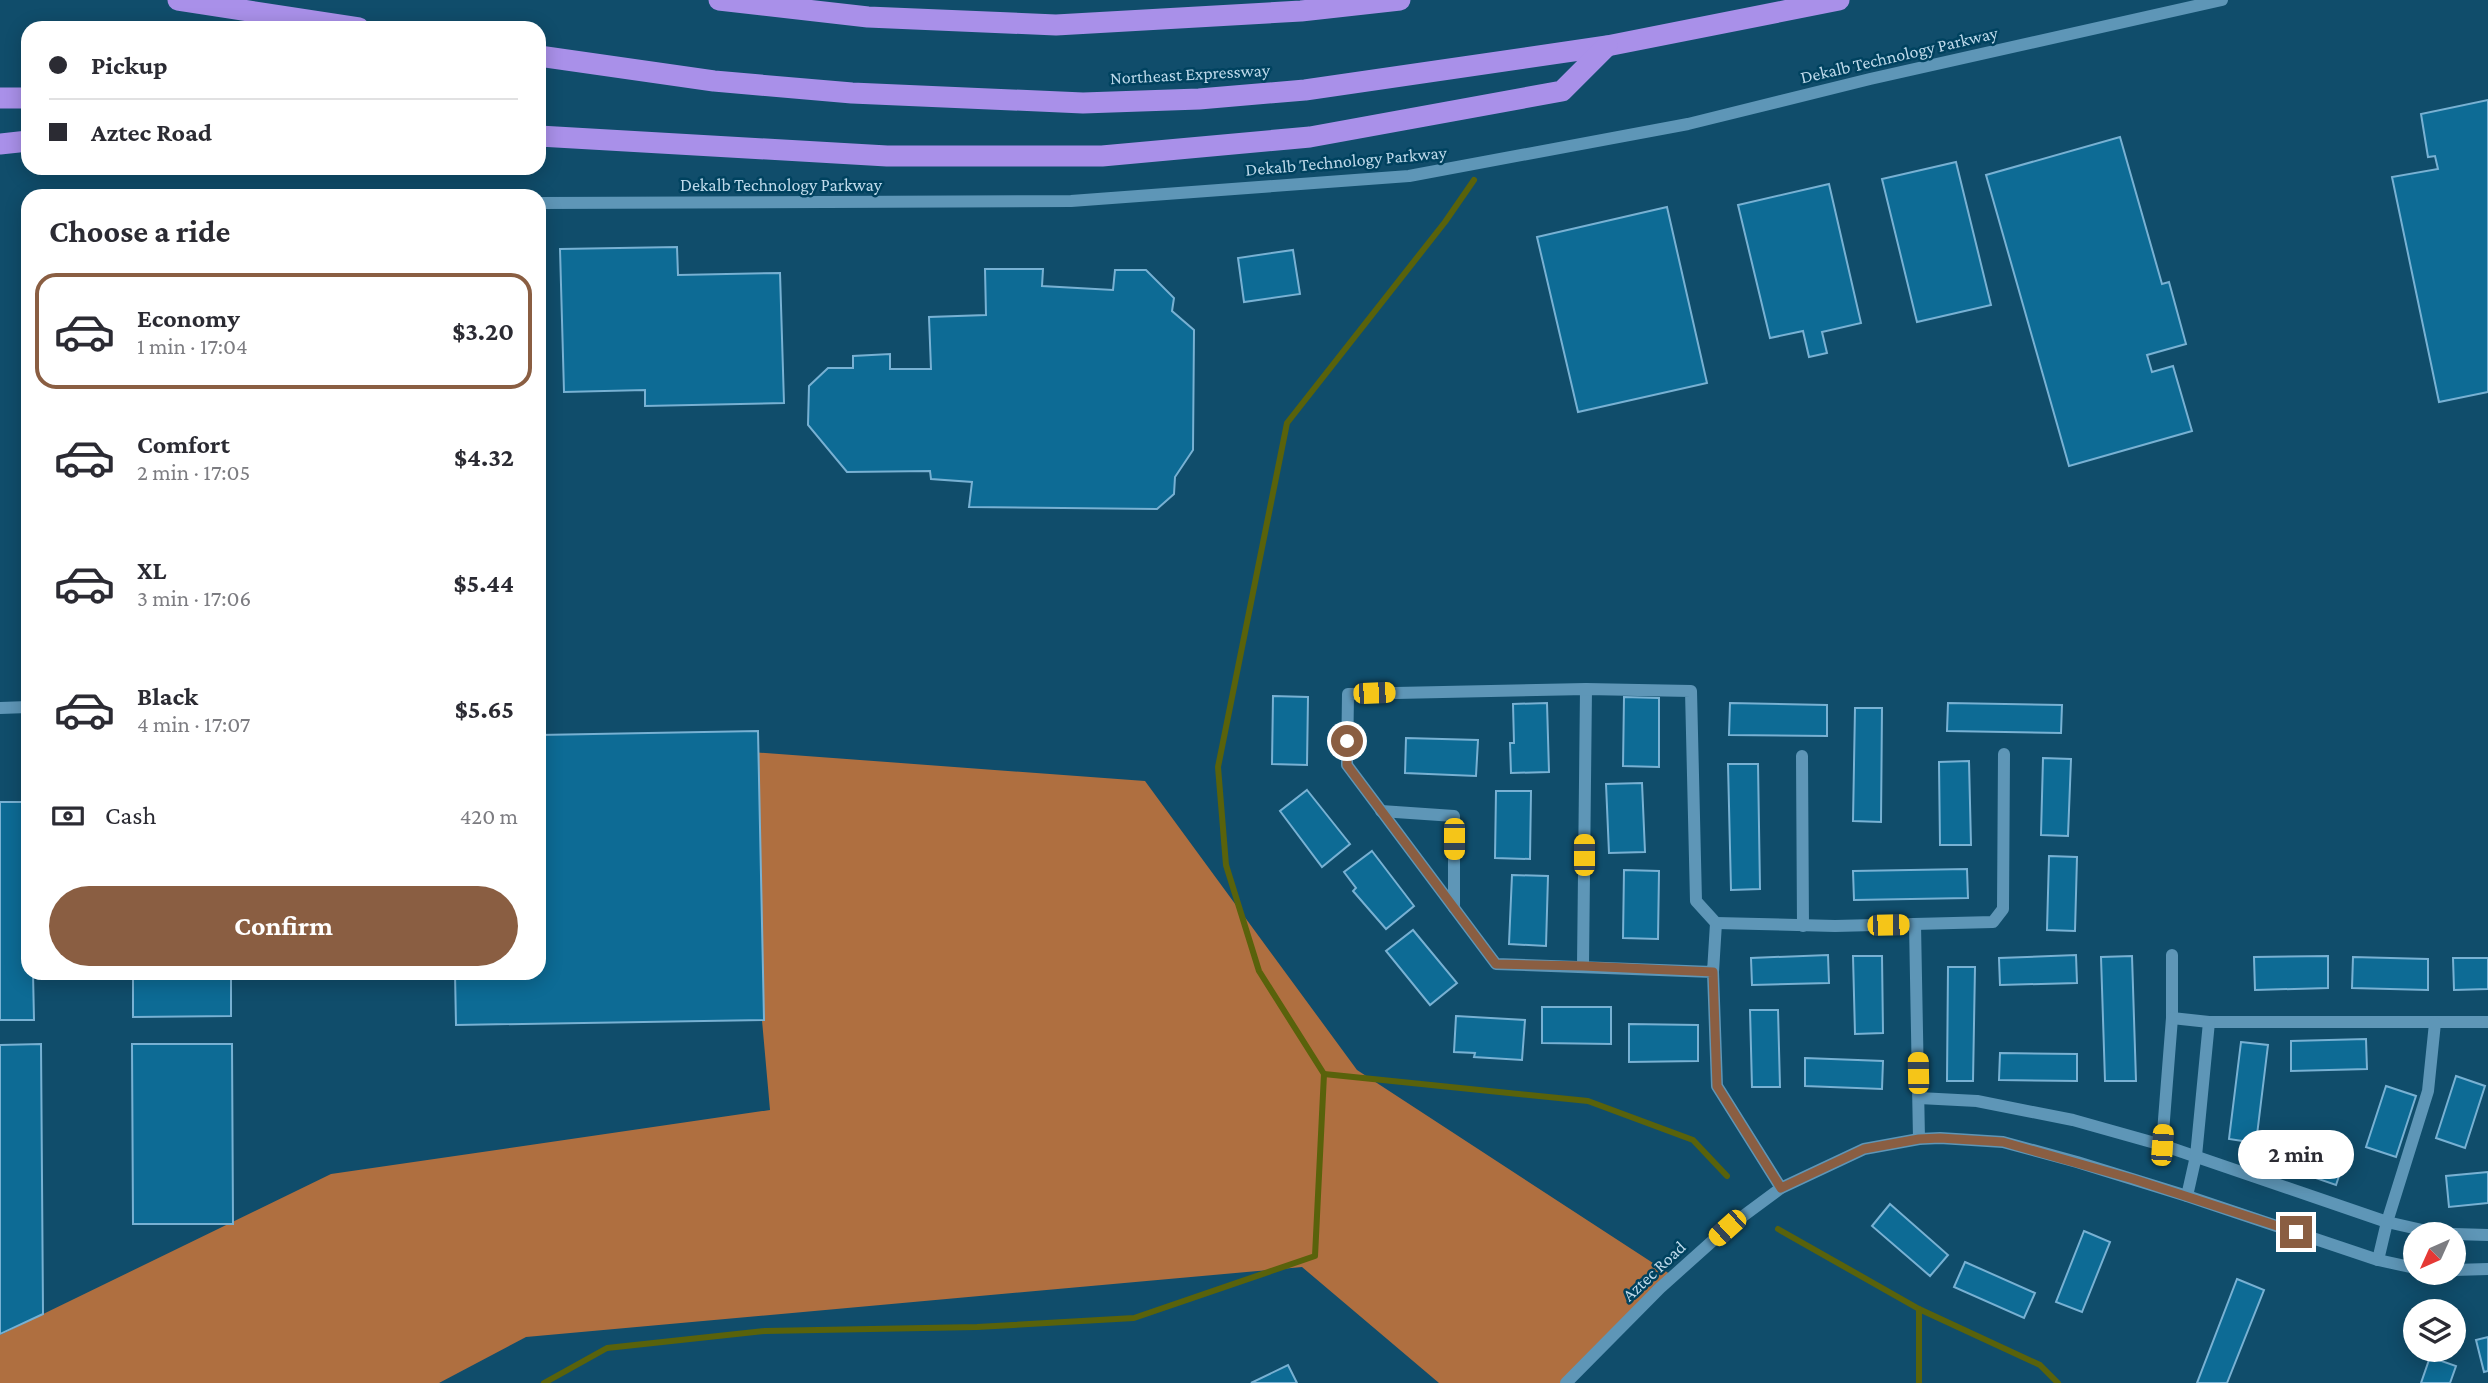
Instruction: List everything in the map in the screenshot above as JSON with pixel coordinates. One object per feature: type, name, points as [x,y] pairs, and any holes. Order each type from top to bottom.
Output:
[{"type":"highway","points":[[178,0],[314,21]]},
{"type":"highway","points":[[719,0],[868,17],[1056,25],[1301,11],[1400,0]]},
{"type":"highway","name":"Northeast Expressway","points":[[546,57],[714,81],[852,93],[1083,103],[1199,99],[1305,90],[1607,46],[1839,0]]},
{"type":"highway","points":[[546,136],[887,156],[1102,156],[1310,137],[1562,91],[1607,46]]},
{"type":"highway","points":[[0,98],[21,98]]},
{"type":"highway","points":[[0,144],[21,142]]},
{"type":"street","name":"Dekalb Technology Parkway","points":[[546,203],[1071,201],[1409,176],[1688,124],[1884,75],[2222,0]]},
{"type":"street","points":[[1583,966],[1586,689]]},
{"type":"street","points":[[1713,972],[1496,964],[1347,765],[1348,694],[1586,689],[1691,691],[1696,901],[1716,923],[1803,926],[1993,922],[2003,909],[2004,754]]},
{"type":"street","points":[[0,708],[21,707]]},
{"type":"street","points":[[1802,756],[1803,926]]},
{"type":"street","points":[[1381,811],[1454,816],[1454,908]]},
{"type":"street","points":[[1716,923],[1713,972],[1717,1086],[1781,1188]]},
{"type":"street","points":[[1915,924],[1919,1139]]},
{"type":"street","points":[[2162,1145],[2172,1018],[2172,955]]},
{"type":"street","points":[[2172,1018],[2209,1022],[2488,1022]]},
{"type":"street","points":[[2188,1196],[2196,1156],[2209,1022]]},
{"type":"street","points":[[2378,1260],[2387,1222],[2428,1091],[2435,1023]]},
{"type":"street","points":[[1919,1098],[1977,1101],[2073,1120],[2162,1145],[2387,1222],[2403,1225]]},
{"type":"street","name":"Aztec Road","points":[[1566,1383],[1660,1288],[1727,1228],[1781,1188],[1864,1149],[1919,1139],[2003,1142],[2188,1196],[2378,1260],[2403,1265]]},
{"type":"street","points":[[2466,1234],[2488,1235]]},
{"type":"street","points":[[2466,1270],[2488,1269]]},
{"type":"shaded area","points":[[738,751],[1145,781],[1357,1070],[1676,1278],[1571,1383],[1439,1383],[1302,1267],[526,1337],[439,1383],[0,1383],[0,1335],[331,1174],[770,1110]]},
{"type":"building","points":[[2488,100],[2488,392],[2439,402],[2392,177],[2438,169],[2435,156],[2428,157],[2421,114]]},
{"type":"building","points":[[2120,137],[2162,284],[2169,282],[2186,344],[2147,355],[2152,372],[2173,366],[2192,431],[2069,466],[1986,175]]},
{"type":"building","points":[[1956,162],[1991,305],[1917,322],[1882,179]]},
{"type":"building","points":[[1829,184],[1861,323],[1822,332],[1827,353],[1809,357],[1803,331],[1770,338],[1738,205]]},
{"type":"building","points":[[1667,207],[1707,383],[1578,412],[1537,237]]},
{"type":"building","points":[[677,247],[678,275],[780,273],[784,403],[645,406],[645,390],[564,392],[560,249]]},
{"type":"building","points":[[1293,250],[1300,294],[1244,302],[1238,258]]},
{"type":"building","points":[[985,269],[1043,269],[1042,286],[1113,290],[1115,270],[1146,270],[1174,298],[1172,311],[1194,330],[1193,450],[1175,477],[1174,494],[1157,509],[969,507],[972,482],[931,479],[930,471],[847,472],[808,425],[809,386],[828,368],[853,368],[853,356],[890,354],[890,369],[931,369],[929,317],[986,315]]},
{"type":"building","points":[[1273,696],[1308,697],[1307,765],[1272,764]]},
{"type":"building","points":[[1624,697],[1659,698],[1659,767],[1623,766]]},
{"type":"building","points":[[1547,703],[1549,772],[1511,773],[1510,743],[1514,743],[1513,704]]},
{"type":"building","points":[[1730,703],[1827,705],[1827,736],[1729,735]]},
{"type":"building","points":[[1948,703],[2062,705],[2061,733],[1947,731]]},
{"type":"building","points":[[1855,708],[1882,708],[1881,822],[1853,821]]},
{"type":"building","points":[[758,731],[764,1020],[456,1025],[455,980],[546,980],[546,735]]},
{"type":"building","points":[[1406,738],[1478,740],[1476,776],[1405,773]]},
{"type":"building","points":[[2043,758],[2071,759],[2068,836],[2041,835]]},
{"type":"building","points":[[1969,761],[1971,845],[1940,845],[1939,762]]},
{"type":"building","points":[[1728,764],[1758,764],[1760,889],[1731,890]]},
{"type":"building","points":[[1642,783],[1645,852],[1609,853],[1606,784]]},
{"type":"building","points":[[1307,790],[1350,844],[1322,867],[1280,811]]},
{"type":"building","points":[[1496,791],[1531,791],[1530,859],[1495,858]]},
{"type":"building","points":[[0,802],[21,802],[21,980],[33,980],[34,1020],[0,1020]]},
{"type":"building","points":[[1372,851],[1414,906],[1386,929],[1353,891],[1356,888],[1344,872]]},
{"type":"building","points":[[2049,856],[2077,857],[2075,931],[2047,930]]},
{"type":"building","points":[[1967,869],[1968,898],[1854,900],[1853,871]]},
{"type":"building","points":[[1624,870],[1659,871],[1658,939],[1623,938]]},
{"type":"building","points":[[1512,875],[1548,876],[1546,946],[1509,944]]},
{"type":"building","points":[[1413,930],[1457,983],[1430,1005],[1386,951]]},
{"type":"building","points":[[1828,955],[1829,983],[1752,985],[1751,958]]},
{"type":"building","points":[[2076,955],[2077,983],[2000,985],[1999,958]]},
{"type":"building","points":[[1853,956],[1882,956],[1883,1033],[1855,1034]]},
{"type":"building","points":[[2132,956],[2136,1081],[2105,1081],[2101,957]]},
{"type":"building","points":[[2328,956],[2328,988],[2255,990],[2254,957]]},
{"type":"building","points":[[2353,957],[2428,959],[2428,990],[2352,988]]},
{"type":"building","points":[[2453,958],[2488,958],[2488,989],[2454,990]]},
{"type":"building","points":[[1948,967],[1975,967],[1973,1081],[1947,1081]]},
{"type":"building","points":[[133,980],[231,980],[231,1016],[133,1017]]},
{"type":"building","points":[[1542,1007],[1611,1007],[1611,1044],[1542,1043]]},
{"type":"building","points":[[1750,1010],[1778,1010],[1780,1087],[1752,1087]]},
{"type":"building","points":[[1456,1016],[1525,1020],[1522,1060],[1474,1057],[1475,1053],[1454,1052]]},
{"type":"building","points":[[1629,1024],[1698,1025],[1698,1061],[1629,1062]]},
{"type":"building","points":[[2366,1039],[2367,1069],[2291,1071],[2291,1041]]},
{"type":"building","points":[[2241,1042],[2268,1045],[2256,1143],[2229,1139]]},
{"type":"building","points":[[41,1044],[43,1314],[0,1334],[0,1045]]},
{"type":"building","points":[[132,1044],[232,1044],[233,1224],[133,1224]]},
{"type":"building","points":[[2000,1053],[2077,1054],[2077,1081],[1999,1080]]},
{"type":"building","points":[[1805,1058],[1883,1061],[1882,1089],[1805,1086]]},
{"type":"building","points":[[2456,1076],[2485,1086],[2465,1148],[2436,1138]]},
{"type":"building","points":[[2386,1086],[2416,1096],[2396,1157],[2366,1147]]},
{"type":"building","points":[[2286,1134],[2346,1155],[2336,1185],[2275,1164]]},
{"type":"building","points":[[2488,1172],[2488,1203],[2449,1207],[2446,1176]]},
{"type":"building","points":[[1890,1204],[1948,1255],[1930,1276],[1872,1226]]},
{"type":"building","points":[[2084,1231],[2110,1242],[2082,1312],[2056,1302]]},
{"type":"building","points":[[1965,1262],[2035,1293],[2024,1318],[1954,1287]]},
{"type":"building","points":[[2237,1279],[2264,1290],[2227,1383],[2197,1383]]},
{"type":"building","points":[[2488,1337],[2488,1371],[2484,1372],[2476,1340]]},
{"type":"building","points":[[2428,1362],[2444,1362],[2456,1366],[2450,1383],[2421,1383]]},
{"type":"building","points":[[1288,1365],[1297,1383],[1251,1383]]},
{"type":"waterway","points":[[544,1383],[607,1348],[765,1331],[977,1327],[1134,1318],[1315,1256],[1324,1074],[1259,971],[1226,865],[1218,767],[1287,423],[1445,222],[1474,180]]},
{"type":"waterway","points":[[1324,1074],[1588,1101],[1693,1140],[1727,1176]]},
{"type":"waterway","points":[[1778,1229],[1919,1309],[2040,1365],[2058,1383]]},
{"type":"waterway","points":[[1919,1309],[1919,1383]]},
{"type":"route","points":[[1347,741],[1347,765],[1496,964],[1713,972],[1717,1086],[1781,1188],[1864,1149],[1919,1139],[2003,1142],[2133,1179],[2296,1232]]}]
